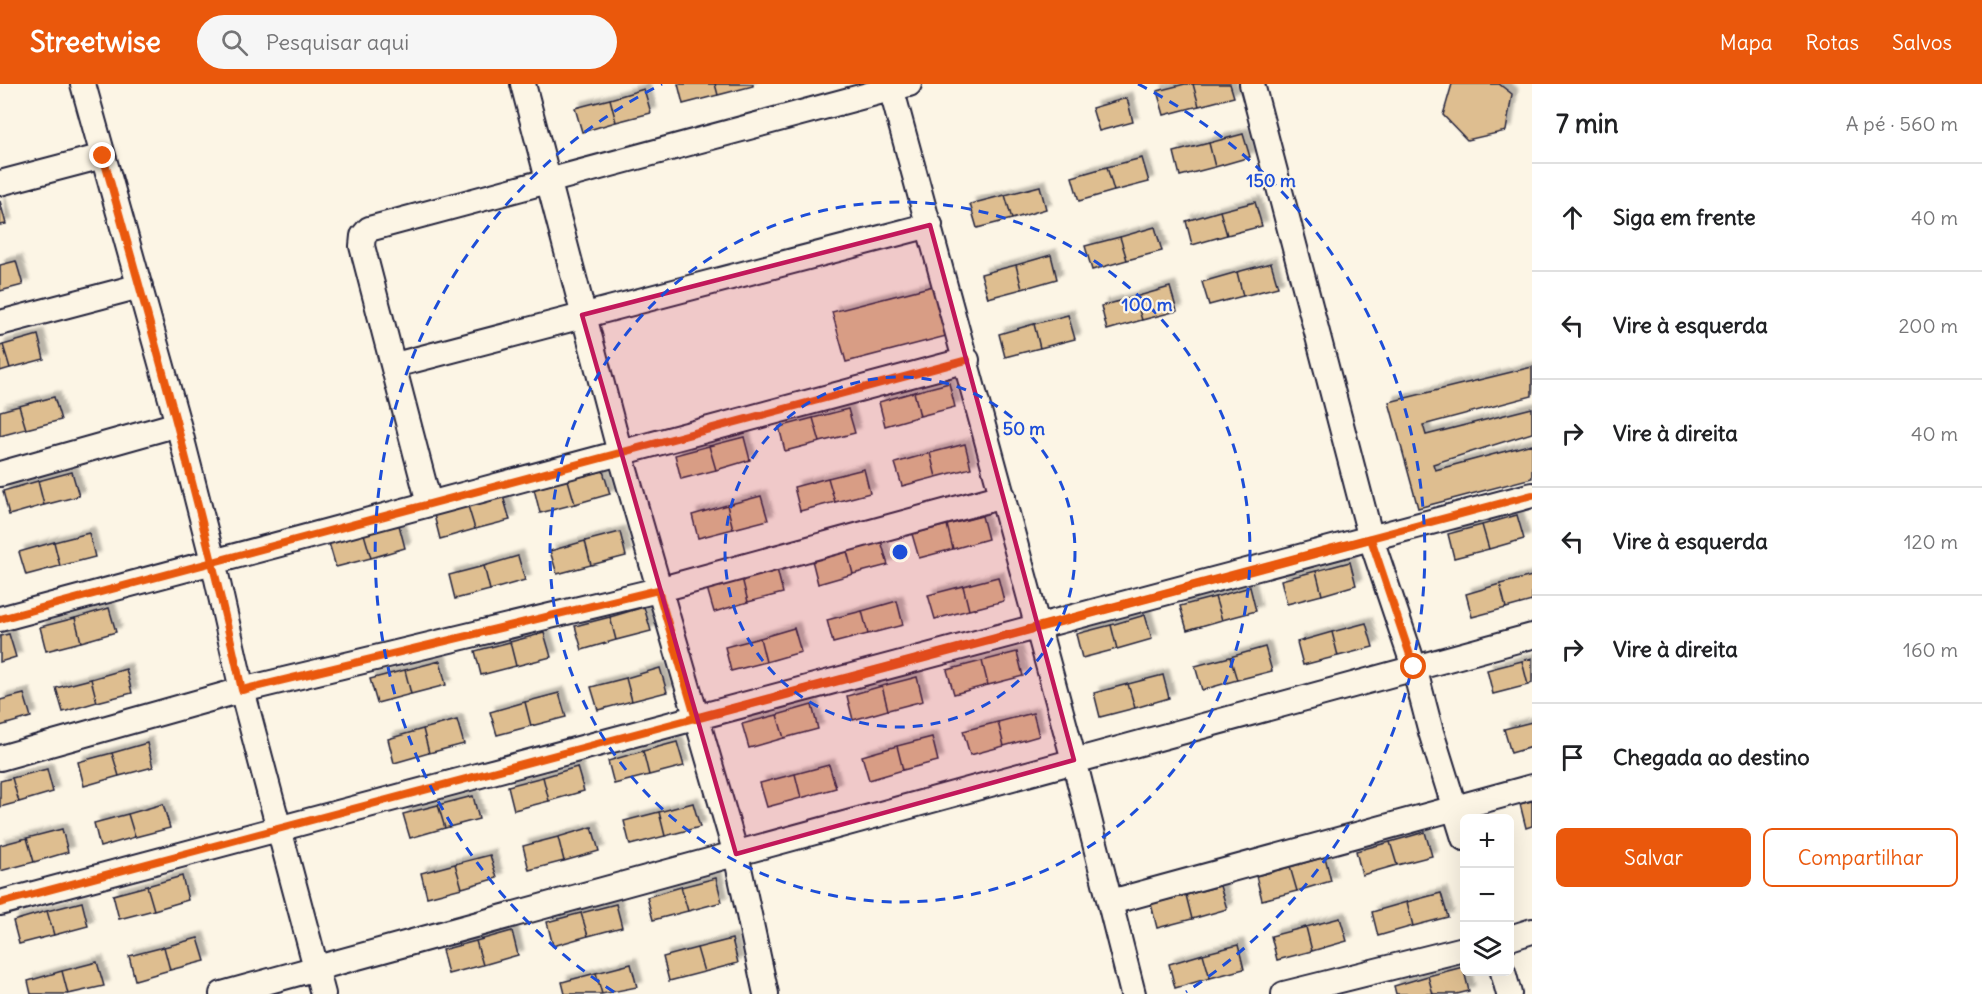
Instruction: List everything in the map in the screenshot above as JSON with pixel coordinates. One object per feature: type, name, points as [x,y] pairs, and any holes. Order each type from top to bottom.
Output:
[{"type":"street","points":[[83,84],[178,424],[213,561],[242,690],[323,994]]},
{"type":"street","points":[[523,84],[620,453],[736,854],[764,993]]},
{"type":"street","points":[[1252,84],[1371,539],[1414,667],[1431,732],[1460,823]]},
{"type":"street","points":[[429,503],[362,246],[363,236],[369,229],[897,85],[930,225],[1074,760],[1132,994]]},
{"type":"street","points":[[0,183],[103,156]]},
{"type":"street","points":[[394,365],[930,225]]},
{"type":"street","points":[[0,323],[140,286]]},
{"type":"street","points":[[0,619],[967,360]]},
{"type":"street","points":[[0,474],[178,424]]},
{"type":"street","points":[[0,903],[1532,495]]},
{"type":"street","points":[[0,758],[242,690],[658,590],[1003,496]]},
{"type":"street","points":[[222,994],[317,970],[1074,760],[1532,636]]},
{"type":"street","points":[[1111,902],[1532,787]]},
{"type":"street","points":[[1514,936],[1532,931]]},
{"type":"street","points":[[1284,994],[1460,950]]},
{"type":"street","points":[[1504,976],[1509,994]]},
{"type":"highlighted area","points":[[930,225],[1074,760],[736,854],[582,315]]},
{"type":"building","points":[[678,84],[715,84],[718,95],[683,104]]},
{"type":"building","points":[[715,84],[753,84],[753,86],[718,95]]},
{"type":"building","points":[[1193,84],[1199,106],[1164,115],[1157,91]]},
{"type":"building","points":[[1193,84],[1230,84],[1234,97],[1199,106]]},
{"type":"building","points":[[1452,84],[1499,84],[1512,94],[1506,131],[1467,140],[1443,115]]},
{"type":"building","points":[[644,89],[651,113],[616,122],[610,99]]},
{"type":"building","points":[[1127,98],[1133,122],[1099,131],[1092,108]]},
{"type":"building","points":[[610,99],[616,122],[582,132],[575,108]]},
{"type":"building","points":[[1243,134],[1250,157],[1215,167],[1209,143]]},
{"type":"building","points":[[1209,143],[1215,167],[1180,176],[1174,152]]},
{"type":"building","points":[[1142,158],[1149,182],[1114,191],[1107,167]]},
{"type":"building","points":[[1107,167],[1114,191],[1079,201],[1072,177]]},
{"type":"building","points":[[1040,186],[1046,209],[1012,219],[1005,195]]},
{"type":"building","points":[[1005,195],[1012,219],[977,228],[970,204]]},
{"type":"building","points":[[0,201],[6,224],[0,225]]},
{"type":"building","points":[[1255,202],[1262,226],[1227,235],[1220,211]]},
{"type":"building","points":[[1220,211],[1227,235],[1192,245],[1186,221]]},
{"type":"building","points":[[1155,227],[1162,251],[1127,260],[1120,237]]},
{"type":"building","points":[[1120,237],[1127,260],[1092,270],[1085,246]]},
{"type":"building","points":[[1051,255],[1057,279],[1022,289],[1016,265]]},
{"type":"building","points":[[16,261],[23,285],[0,291],[0,265]]},
{"type":"building","points":[[1271,263],[1278,287],[1243,296],[1237,272]]},
{"type":"building","points":[[1016,265],[1022,289],[988,298],[981,274]]},
{"type":"building","points":[[1237,272],[1243,296],[1209,305],[1202,282]]},
{"type":"building","points":[[937,285],[950,335],[846,362],[832,312]]},
{"type":"building","points":[[1170,287],[1177,311],[1142,320],[1135,297]]},
{"type":"building","points":[[1135,297],[1142,320],[1107,330],[1101,306]]},
{"type":"building","points":[[1068,315],[1075,339],[1040,348],[1034,324]]},
{"type":"building","points":[[1034,324],[1040,348],[1005,357],[999,334]]},
{"type":"building","points":[[38,335],[44,359],[10,368],[3,345]]},
{"type":"building","points":[[3,345],[10,368],[0,371],[0,346]]},
{"type":"building","points":[[1532,367],[1532,396],[1423,425],[1426,435],[1532,408],[1532,433],[1433,464],[1435,470],[1532,444],[1532,478],[1418,508],[1389,402]]},
{"type":"building","points":[[949,383],[955,407],[920,416],[914,392]]},
{"type":"building","points":[[914,392],[920,416],[885,426],[879,402]]},
{"type":"building","points":[[54,397],[61,420],[26,429],[19,406]]},
{"type":"building","points":[[19,406],[26,429],[0,436],[0,411]]},
{"type":"building","points":[[848,409],[855,433],[820,442],[813,418]]},
{"type":"building","points":[[813,418],[820,442],[785,451],[779,427]]},
{"type":"building","points":[[744,437],[750,460],[716,470],[709,446]]},
{"type":"building","points":[[965,444],[971,468],[936,477],[930,453]]},
{"type":"building","points":[[709,446],[716,470],[681,479],[675,455]]},
{"type":"building","points":[[930,453],[936,477],[902,486],[895,463]]},
{"type":"building","points":[[864,469],[870,493],[835,502],[828,478]]},
{"type":"building","points":[[603,471],[610,494],[575,504],[568,480]]},
{"type":"building","points":[[72,472],[79,496],[44,505],[38,481]]},
{"type":"building","points":[[828,478],[835,502],[800,511],[794,487]]},
{"type":"building","points":[[568,480],[575,504],[540,513],[534,489]]},
{"type":"building","points":[[38,481],[44,505],[9,515],[3,491]]},
{"type":"building","points":[[503,496],[510,520],[475,529],[468,506]]},
{"type":"building","points":[[761,496],[768,520],[733,529],[727,505]]},
{"type":"building","points":[[727,505],[733,529],[698,538],[692,515]]},
{"type":"building","points":[[468,506],[475,529],[440,539],[434,515]]},
{"type":"building","points":[[1517,515],[1524,539],[1489,549],[1482,525]]},
{"type":"building","points":[[982,516],[988,539],[953,549],[947,525]]},
{"type":"building","points":[[399,525],[405,548],[371,558],[364,534]]},
{"type":"building","points":[[947,525],[953,549],[919,558],[912,534]]},
{"type":"building","points":[[1482,525],[1489,549],[1454,558],[1448,534]]},
{"type":"building","points":[[620,532],[626,556],[591,565],[585,541]]},
{"type":"building","points":[[89,533],[95,557],[60,566],[54,542]]},
{"type":"building","points":[[364,534],[371,558],[336,567],[329,543]]},
{"type":"building","points":[[585,541],[591,565],[557,574],[550,551]]},
{"type":"building","points":[[881,541],[888,565],[853,574],[847,551]]},
{"type":"building","points":[[54,542],[60,566],[26,575],[19,552]]},
{"type":"building","points":[[847,551],[853,574],[818,584],[812,560]]},
{"type":"building","points":[[518,556],[525,580],[490,590],[484,566]]},
{"type":"building","points":[[1350,562],[1356,585],[1322,595],[1316,571]]},
{"type":"building","points":[[484,566],[490,590],[455,599],[449,575]]},
{"type":"building","points":[[777,569],[783,593],[748,602],[742,578]]},
{"type":"building","points":[[1316,571],[1322,595],[1287,604],[1281,580]]},
{"type":"building","points":[[1532,576],[1532,601],[1506,608],[1500,584]]},
{"type":"building","points":[[998,577],[1004,601],[969,610],[963,586]]},
{"type":"building","points":[[742,578],[748,602],[714,612],[707,588]]},
{"type":"building","points":[[1500,584],[1506,608],[1472,617],[1466,594]]},
{"type":"building","points":[[963,586],[969,610],[935,619],[928,595]]},
{"type":"building","points":[[1250,587],[1256,611],[1222,620],[1215,597]]},
{"type":"building","points":[[1215,597],[1222,620],[1187,630],[1180,606]]},
{"type":"building","points":[[897,601],[903,625],[868,634],[862,611]]},
{"type":"building","points":[[644,607],[651,631],[616,640],[610,617]]},
{"type":"building","points":[[109,608],[116,632],[81,642],[75,618]]},
{"type":"building","points":[[862,611],[868,634],[833,643],[827,620]]},
{"type":"building","points":[[1145,615],[1152,639],[1117,649],[1111,625]]},
{"type":"building","points":[[610,617],[616,640],[582,650],[575,626]]},
{"type":"building","points":[[75,618],[81,642],[46,651],[40,627]]},
{"type":"building","points":[[1366,623],[1373,647],[1338,656],[1332,632]]},
{"type":"building","points":[[1111,625],[1117,649],[1082,658],[1076,634]]},
{"type":"building","points":[[794,628],[801,652],[766,662],[760,638]]},
{"type":"building","points":[[1332,632],[1338,656],[1303,665],[1297,642]]},
{"type":"building","points":[[544,633],[551,657],[516,666],[510,642]]},
{"type":"building","points":[[9,634],[16,657],[0,662],[0,636]]},
{"type":"building","points":[[760,638],[766,662],[731,671],[725,647]]},
{"type":"building","points":[[510,642],[516,666],[481,675],[475,651]]},
{"type":"building","points":[[1265,647],[1272,671],[1237,680],[1230,657]]},
{"type":"building","points":[[1017,652],[1023,676],[988,685],[982,661]]},
{"type":"building","points":[[1230,657],[1237,680],[1202,690],[1195,666]]},
{"type":"building","points":[[1532,658],[1532,683],[1528,685],[1522,661]]},
{"type":"building","points":[[440,661],[446,685],[411,694],[405,670]]},
{"type":"building","points":[[982,661],[988,685],[954,694],[947,670]]},
{"type":"building","points":[[1522,661],[1528,685],[1493,694],[1487,670]]},
{"type":"building","points":[[660,668],[667,692],[632,701],[626,678]]},
{"type":"building","points":[[126,669],[132,693],[97,702],[91,679]]},
{"type":"building","points":[[405,670],[411,694],[377,703],[370,679]]},
{"type":"building","points":[[1163,675],[1169,698],[1135,708],[1128,684]]},
{"type":"building","points":[[917,677],[923,701],[888,710],[882,686]]},
{"type":"building","points":[[626,678],[632,701],[598,710],[591,687]]},
{"type":"building","points":[[91,679],[97,702],[63,712],[56,688]]},
{"type":"building","points":[[1128,684],[1135,708],[1100,717],[1094,693]]},
{"type":"building","points":[[882,686],[888,710],[853,720],[847,696]]},
{"type":"building","points":[[559,693],[566,717],[531,726],[525,702]]},
{"type":"building","points":[[24,694],[31,717],[0,726],[0,700]]},
{"type":"building","points":[[525,702],[531,726],[497,735],[490,712]]},
{"type":"building","points":[[812,705],[818,729],[784,738],[777,715]]},
{"type":"building","points":[[1033,713],[1039,736],[1004,746],[998,722]]},
{"type":"building","points":[[777,715],[784,738],[749,748],[742,724]]},
{"type":"building","points":[[457,720],[464,744],[429,753],[423,729]]},
{"type":"building","points":[[998,722],[1004,746],[970,755],[963,731]]},
{"type":"building","points":[[1532,722],[1532,747],[1511,753],[1504,729]]},
{"type":"building","points":[[423,729],[429,753],[394,763],[388,739]]},
{"type":"building","points":[[932,737],[938,761],[903,770],[897,746]]},
{"type":"building","points":[[677,742],[684,766],[649,775],[643,751]]},
{"type":"building","points":[[147,743],[153,767],[119,776],[112,753]]},
{"type":"building","points":[[897,746],[903,770],[869,780],[862,756]]},
{"type":"building","points":[[643,751],[649,775],[614,784],[608,761]]},
{"type":"building","points":[[112,753],[119,776],[84,786],[78,762]]},
{"type":"building","points":[[829,765],[836,788],[801,798],[795,774]]},
{"type":"building","points":[[577,767],[584,791],[549,801],[543,777]]},
{"type":"building","points":[[47,769],[53,792],[19,802],[12,778]]},
{"type":"building","points":[[795,774],[801,798],[767,807],[760,783]]},
{"type":"building","points":[[543,777],[549,801],[514,810],[508,786]]},
{"type":"building","points":[[12,778],[19,802],[0,807],[0,781]]},
{"type":"building","points":[[473,796],[479,819],[445,828],[438,805]]},
{"type":"building","points":[[1532,801],[1532,826],[1526,828],[1520,804]]},
{"type":"building","points":[[693,803],[700,827],[665,836],[659,812]]},
{"type":"building","points":[[163,804],[170,828],[135,837],[128,814]]},
{"type":"building","points":[[438,805],[445,828],[410,838],[403,814]]},
{"type":"building","points":[[659,812],[665,836],[630,845],[624,821]]},
{"type":"building","points":[[128,814],[135,837],[100,847],[94,823]]},
{"type":"building","points":[[592,827],[599,851],[564,861],[558,837]]},
{"type":"building","points":[[62,829],[68,852],[34,862],[27,838]]},
{"type":"building","points":[[1425,832],[1432,856],[1397,865],[1390,842]]},
{"type":"building","points":[[558,837],[564,861],[529,870],[523,846]]},
{"type":"building","points":[[27,838],[34,862],[0,871],[0,845]]},
{"type":"building","points":[[1390,842],[1397,865],[1362,875],[1356,851]]},
{"type":"building","points":[[490,855],[497,878],[462,888],[455,864]]},
{"type":"building","points":[[1325,857],[1331,881],[1297,891],[1290,867]]},
{"type":"building","points":[[455,864],[462,888],[427,897],[421,873]]},
{"type":"building","points":[[1290,867],[1297,891],[1262,900],[1256,876]]},
{"type":"building","points":[[182,876],[188,900],[154,910],[147,886]]},
{"type":"building","points":[[716,878],[722,902],[688,911],[681,887]]},
{"type":"building","points":[[147,886],[154,910],[119,919],[113,895]]},
{"type":"building","points":[[1220,886],[1227,909],[1192,919],[1186,895]]},
{"type":"building","points":[[681,887],[688,911],[653,920],[647,897]]},
{"type":"building","points":[[1441,893],[1448,917],[1413,926],[1407,902]]},
{"type":"building","points":[[1186,895],[1192,919],[1157,928],[1151,904]]},
{"type":"building","points":[[82,902],[88,926],[54,935],[47,911]]},
{"type":"building","points":[[1407,902],[1413,926],[1378,936],[1372,912]]},
{"type":"building","points":[[616,904],[622,927],[588,936],[581,913]]},
{"type":"building","points":[[47,911],[54,935],[19,944],[13,921]]},
{"type":"building","points":[[581,913],[588,936],[553,946],[547,922]]},
{"type":"building","points":[[1340,918],[1347,941],[1312,951],[1306,927]]},
{"type":"building","points":[[1306,927],[1312,951],[1277,960],[1271,936]]},
{"type":"building","points":[[512,931],[518,955],[483,965],[476,941]]},
{"type":"building","points":[[198,938],[205,961],[170,970],[164,947]]},
{"type":"building","points":[[732,939],[738,963],[704,972],[697,948]]},
{"type":"building","points":[[476,941],[483,965],[448,974],[442,950]]},
{"type":"building","points":[[1238,945],[1244,969],[1210,978],[1203,954]]},
{"type":"building","points":[[164,947],[170,970],[135,980],[129,956]]},
{"type":"building","points":[[697,948],[704,972],[669,981],[663,957]]},
{"type":"building","points":[[1203,954],[1210,978],[1175,988],[1169,964]]},
{"type":"building","points":[[97,962],[104,986],[68,994],[62,971]]},
{"type":"building","points":[[631,964],[637,987],[602,994],[596,973]]},
{"type":"building","points":[[1460,968],[1460,976],[1465,976],[1469,991],[1457,994],[1433,994],[1428,976]]},
{"type":"building","points":[[62,971],[68,994],[31,994],[28,981]]},
{"type":"building","points":[[596,973],[602,994],[565,994],[562,982]]},
{"type":"building","points":[[1428,976],[1433,994],[1396,994],[1394,986]]},
{"type":"cycle path","points":[[0,619],[967,360]]},
{"type":"cycle path","points":[[0,903],[1532,495]]},
{"type":"route","points":[[103,156],[178,424],[213,561],[242,690],[658,590],[696,719],[1209,580],[1371,539],[1414,667]]}]
